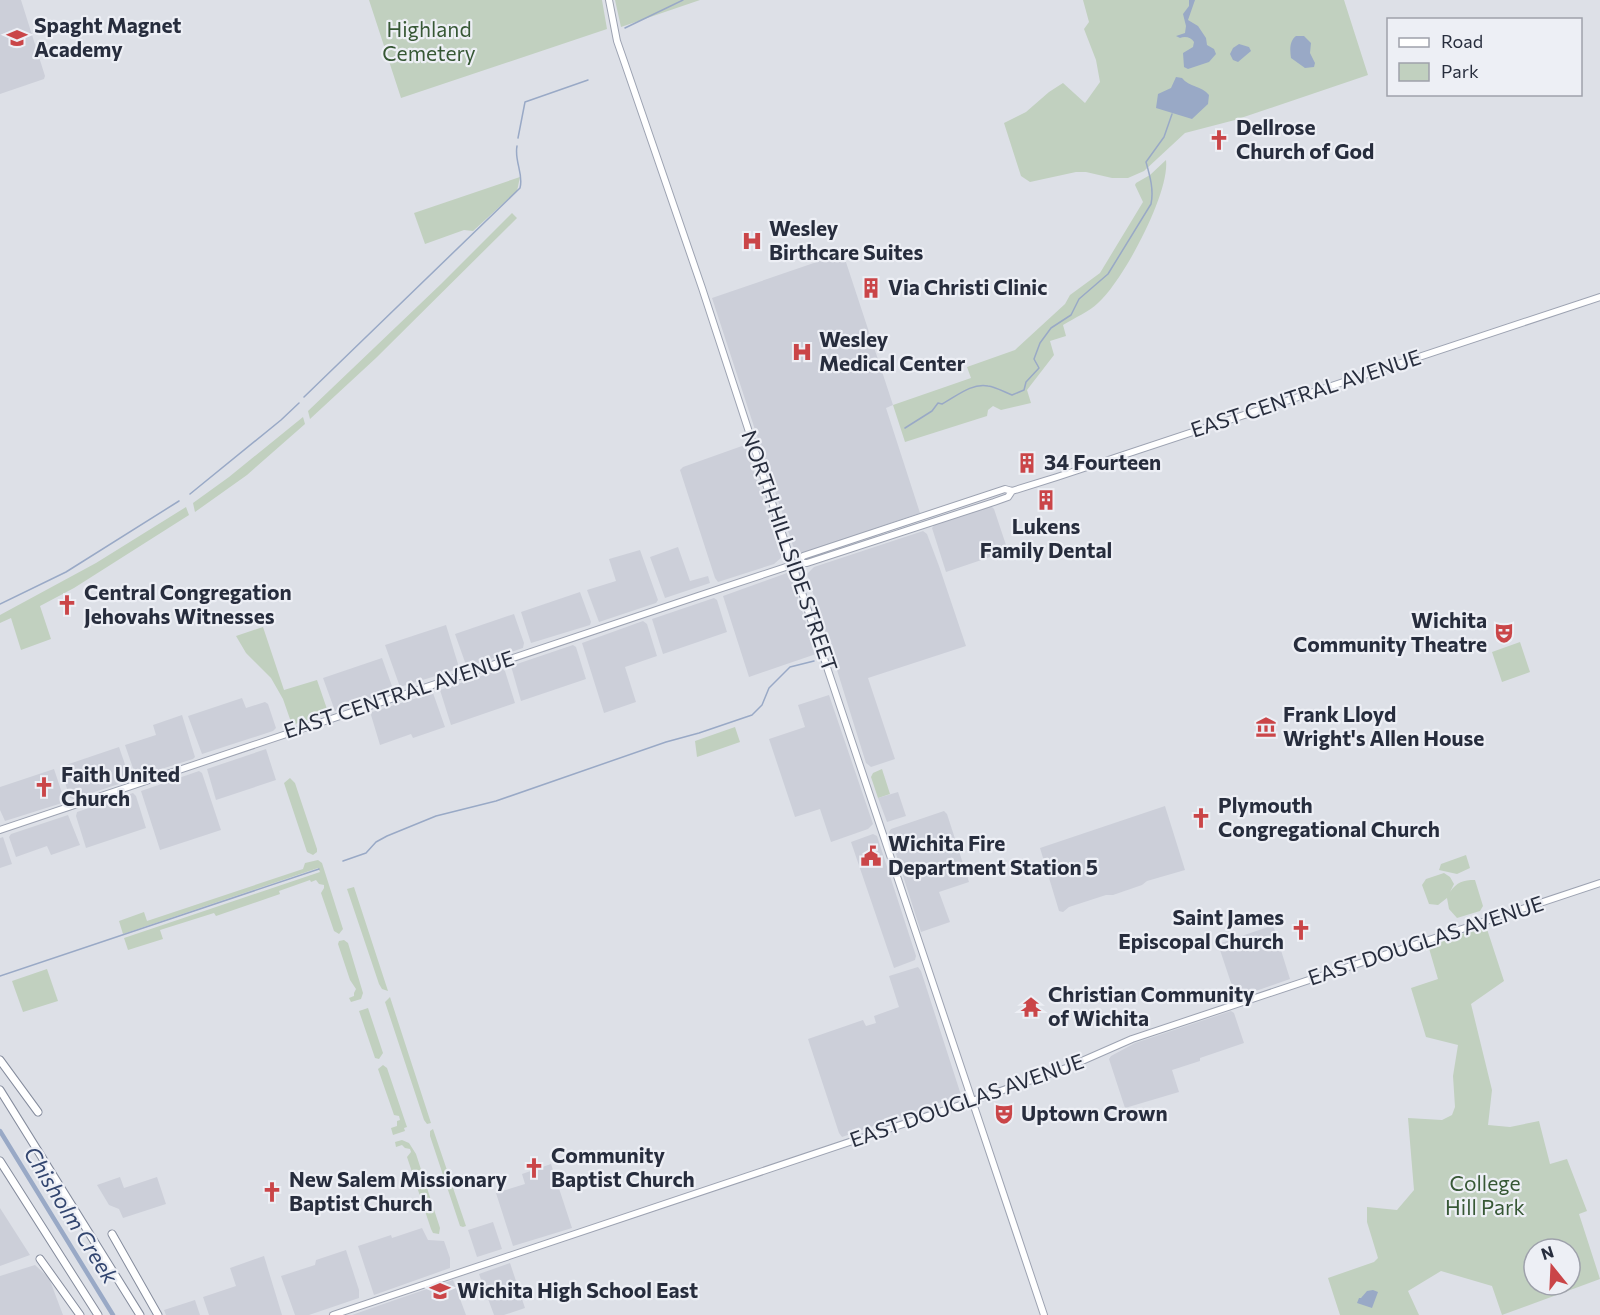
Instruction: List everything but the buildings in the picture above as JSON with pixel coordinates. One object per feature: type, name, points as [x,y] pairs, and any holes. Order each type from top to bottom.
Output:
[{"type":"highway","points":[[0,1060],[38,1112]]},
{"type":"highway","points":[[0,1090],[140,1315]]},
{"type":"highway","points":[[0,1161],[98,1315]]},
{"type":"highway","points":[[112,1234],[158,1315]]},
{"type":"highway","points":[[40,1259],[80,1315]]},
{"type":"main road","name":"NORTH HILLSIDE STREET","points":[[609,0],[617,41],[796,564],[1044,1315]]},
{"type":"main road","name":"EAST CENTRAL AVENUE","points":[[796,564],[803,556],[1003,490],[1012,491],[1600,297]]},
{"type":"main road","points":[[953,515],[963,508],[999,495],[1003,490]]},
{"type":"main road","name":"EAST CENTRAL AVENUE","points":[[0,830],[796,564],[807,563],[1008,497],[1012,491]]},
{"type":"main road","name":"EAST DOUGLAS AVENUE","points":[[333,1315],[972,1101],[1066,1068],[1132,1039],[1600,883]]},
{"type":"shaded area","name":"Spaght Magnet Academy","points":[[0,0],[21,0],[45,76],[44,79],[0,94]]},
{"type":"shaded area","name":"Wesley Medical Center","points":[[843,253],[893,405],[886,408],[920,513],[806,552],[799,552],[793,546],[712,298]]},
{"type":"shaded area","points":[[742,446],[747,450],[782,557],[774,564],[718,582],[680,470]]},
{"type":"shaded area","points":[[990,505],[994,509],[1008,551],[946,572],[932,528],[935,524]]},
{"type":"shaded area","points":[[923,531],[927,534],[939,566],[966,646],[868,678],[895,759],[871,767],[866,763],[807,574],[814,567]]},
{"type":"shaded area","points":[[678,547],[690,581],[708,576],[710,583],[665,598],[650,557]]},
{"type":"shaded area","points":[[640,550],[658,600],[656,603],[599,622],[587,590],[616,581],[609,559]]},
{"type":"shaded area","points":[[787,573],[791,576],[816,654],[749,677],[723,596]]},
{"type":"shaded area","points":[[580,592],[591,622],[590,625],[531,643],[521,612]]},
{"type":"shaded area","points":[[714,598],[717,600],[727,632],[663,654],[652,619]]},
{"type":"shaded area","points":[[514,614],[524,643],[523,648],[470,666],[466,665],[455,634]]},
{"type":"shaded area","points":[[643,621],[647,624],[657,656],[625,667],[636,702],[604,713],[582,643]]},
{"type":"shaded area","points":[[446,625],[458,669],[400,687],[385,645]]},
{"type":"shaded area","points":[[573,645],[576,647],[586,679],[521,701],[511,666]]},
{"type":"shaded area","points":[[382,658],[393,689],[392,692],[335,711],[323,678]]},
{"type":"shaded area","points":[[502,669],[505,671],[515,703],[451,725],[440,690]]},
{"type":"shaded area","points":[[433,693],[445,727],[413,738],[411,734],[380,745],[372,712]]},
{"type":"shaded area","points":[[829,695],[873,824],[868,829],[831,842],[820,809],[795,817],[769,739],[805,727],[798,705]]},
{"type":"shaded area","points":[[242,698],[246,708],[265,702],[268,704],[276,728],[273,731],[202,754],[188,716]]},
{"type":"shaded area","points":[[182,715],[195,757],[136,777],[125,745],[156,735],[153,725]]},
{"type":"shaded area","points":[[119,747],[129,776],[128,781],[73,799],[70,798],[60,767]]},
{"type":"shaded area","points":[[266,749],[276,780],[216,800],[207,769]]},
{"type":"shaded area","points":[[54,769],[64,799],[62,803],[5,821],[0,810],[0,787]]},
{"type":"shaded area","points":[[199,771],[202,773],[221,830],[160,850],[141,791]]},
{"type":"shaded area","points":[[898,792],[906,816],[887,822],[878,798]]},
{"type":"shaded area","points":[[133,793],[146,828],[86,848],[76,816],[77,812]]},
{"type":"shaded area","points":[[1165,806],[1185,870],[1147,881],[1113,895],[1106,895],[1069,907],[1063,912],[1059,911],[1040,848]]},
{"type":"shaded area","points":[[944,811],[947,814],[969,882],[939,892],[950,922],[921,932],[889,832],[891,829]]},
{"type":"shaded area","points":[[68,815],[80,845],[51,855],[47,846],[16,857],[9,837],[11,834]]},
{"type":"shaded area","points":[[873,834],[877,836],[916,956],[915,960],[894,968],[851,842]]},
{"type":"shaded area","points":[[3,837],[12,864],[0,868],[0,838]]},
{"type":"shaded area","points":[[1271,926],[1274,928],[1290,979],[1236,998],[1218,944]]},
{"type":"shaded area","points":[[918,967],[961,1095],[842,1137],[808,1039],[863,1020],[866,1026],[876,1023],[874,1016],[899,1007],[889,976]]},
{"type":"shaded area","points":[[1231,1011],[1234,1013],[1244,1043],[1172,1070],[1179,1092],[1125,1108],[1109,1059],[1111,1056],[1135,1043]]},
{"type":"shaded area","points":[[551,1164],[572,1228],[513,1246],[496,1193],[525,1184],[522,1174]]},
{"type":"shaded area","points":[[120,1177],[124,1188],[157,1177],[166,1204],[123,1218],[119,1209],[109,1205],[97,1185]]},
{"type":"shaded area","points":[[0,1208],[30,1255],[0,1266]]},
{"type":"shaded area","points":[[493,1222],[502,1249],[477,1257],[468,1230]]},
{"type":"shaded area","points":[[422,1228],[428,1240],[444,1241],[450,1258],[450,1268],[374,1295],[358,1246]]},
{"type":"shaded area","points":[[346,1250],[359,1290],[359,1298],[309,1315],[295,1315],[281,1276],[315,1265],[316,1260]]},
{"type":"shaded area","points":[[264,1256],[282,1315],[209,1315],[203,1297],[236,1286],[230,1268]]},
{"type":"shaded area","points":[[510,1263],[525,1308],[504,1315],[494,1315],[479,1274]]},
{"type":"shaded area","points":[[35,1265],[49,1278],[63,1315],[0,1315],[0,1276]]},
{"type":"shaded area","name":"Wichita High School East","points":[[453,1280],[466,1315],[352,1315],[392,1301]]},
{"type":"shaded area","points":[[195,1300],[200,1315],[166,1315],[164,1310]]},
{"type":"green space","name":"Highland Cemetery","points":[[369,0],[602,0],[607,29],[401,98]]},
{"type":"green space","points":[[615,0],[700,0],[621,27]]},
{"type":"green space","points":[[1083,0],[1344,0],[1368,75],[1235,120],[1185,133],[1144,171],[1128,178],[1112,178],[1076,172],[1030,182],[1021,176],[1004,123],[1026,112],[1063,83],[1085,103],[1100,82],[1096,60],[1084,29],[1089,22]]},
{"type":"green space","points":[[1166,160],[1161,193],[1132,257],[1098,303],[1063,325],[1066,336],[1050,341],[1054,355],[1027,390],[1031,403],[1001,410],[993,406],[988,410],[987,416],[905,442],[893,405],[971,378],[967,367],[1015,350],[1065,304],[1070,295],[1100,273],[1143,202],[1136,183],[1150,175]]},
{"type":"green space","points":[[520,177],[517,191],[473,231],[464,230],[425,244],[414,213]]},
{"type":"green space","points":[[512,213],[517,218],[376,358],[310,419],[308,411]]},
{"type":"green space","points":[[303,417],[305,424],[247,475],[195,512],[193,503]]},
{"type":"green space","points":[[186,507],[189,515],[74,588],[40,606],[51,639],[21,650],[11,618],[0,623],[0,615],[96,563]]},
{"type":"green space","points":[[263,627],[284,690],[317,680],[327,709],[325,715],[295,724],[291,722],[283,699],[271,678],[246,653],[236,636]]},
{"type":"green space","points":[[1520,642],[1530,672],[1502,682],[1492,652]]},
{"type":"green space","points":[[735,727],[740,742],[697,757],[695,741]]},
{"type":"green space","points":[[882,769],[890,794],[878,798],[871,777],[873,773]]},
{"type":"green space","points":[[290,778],[295,783],[317,849],[313,855],[307,852],[284,783]]},
{"type":"green space","points":[[1466,855],[1470,868],[1457,874],[1439,870],[1441,864]]},
{"type":"green space","points":[[318,860],[322,863],[343,929],[339,934],[334,931],[321,893],[324,885],[319,884],[316,880],[311,882],[310,880],[279,891],[280,894],[216,916],[214,913],[160,930],[163,939],[128,950],[124,938],[320,872],[318,868],[123,934],[119,921],[144,912],[147,921],[303,869],[305,863]]},
{"type":"green space","points":[[1444,873],[1454,884],[1450,892],[1461,882],[1475,880],[1483,906],[1480,911],[1457,918],[1449,909],[1447,898],[1438,905],[1429,904],[1422,885],[1426,879]]},
{"type":"green space","points":[[354,887],[388,991],[382,989],[379,984],[347,889]]},
{"type":"green space","name":"College Hill Park","points":[[1486,926],[1504,981],[1471,1004],[1492,1090],[1488,1125],[1510,1127],[1539,1121],[1550,1164],[1567,1159],[1587,1211],[1579,1214],[1600,1279],[1582,1286],[1582,1237],[1522,1237],[1522,1297],[1551,1297],[1502,1315],[1492,1286],[1441,1271],[1408,1291],[1419,1315],[1340,1315],[1328,1278],[1374,1262],[1378,1258],[1367,1222],[1367,1207],[1397,1210],[1414,1190],[1408,1118],[1442,1120],[1452,1115],[1455,1107],[1453,1076],[1458,1045],[1426,1037],[1411,988],[1438,979],[1428,945]]},
{"type":"green space","points":[[344,940],[348,943],[363,993],[361,999],[351,1002],[349,998],[354,996],[356,989],[350,980],[338,944],[339,941]]},
{"type":"green space","points":[[47,969],[58,1001],[23,1012],[12,981]]},
{"type":"green space","points":[[390,997],[431,1123],[427,1124],[424,1120],[385,1002]]},
{"type":"green space","points":[[368,1008],[383,1053],[379,1059],[375,1058],[359,1011]]},
{"type":"green space","points":[[383,1065],[387,1068],[407,1127],[404,1128],[405,1131],[393,1135],[391,1128],[397,1126],[397,1121],[400,1120],[399,1116],[394,1115],[378,1069]]},
{"type":"green space","points":[[433,1129],[466,1226],[463,1227],[460,1226],[430,1136],[430,1131]]},
{"type":"green space","points":[[402,1140],[409,1143],[416,1154],[440,1228],[439,1234],[433,1233],[431,1229],[407,1157],[411,1152],[410,1149],[402,1145],[396,1147],[395,1142]]},
{"type":"water","points":[[1189,0],[1195,0],[1188,20],[1198,26],[1206,38],[1207,45],[1214,49],[1216,54],[1209,62],[1188,69],[1184,67],[1183,53],[1193,47],[1194,42],[1188,37],[1176,36],[1185,33],[1183,14],[1189,6]]},
{"type":"water","points":[[1296,36],[1304,36],[1311,43],[1310,53],[1315,63],[1314,67],[1305,68],[1291,58],[1291,43]]},
{"type":"water","points":[[1239,44],[1249,47],[1251,51],[1238,62],[1233,60],[1230,54]]},
{"type":"water","points":[[1176,77],[1182,78],[1209,95],[1208,104],[1192,119],[1156,108],[1158,94],[1171,88]]},
{"type":"water","points":[[1367,1291],[1378,1292],[1372,1308],[1357,1303]]},
{"type":"waterway","points":[[625,28],[683,0]]},
{"type":"waterway","points":[[518,138],[525,102],[588,80]]},
{"type":"waterway","points":[[905,428],[932,411],[938,403],[942,404],[976,386],[997,388],[1012,395],[1024,390],[1026,382],[1039,368],[1034,359],[1040,343],[1051,328],[1071,315],[1079,299],[1108,274],[1151,204],[1152,188],[1146,162],[1164,137],[1172,114]]},
{"type":"waterway","points":[[304,397],[520,188],[517,146]]},
{"type":"waterway","points":[[190,494],[299,403]]},
{"type":"waterway","points":[[0,604],[66,572],[179,501]]},
{"type":"waterway","points":[[343,861],[366,853],[376,842],[387,836],[436,816],[496,801],[752,715],[762,705],[769,688],[790,667],[814,661]]},
{"type":"waterway","points":[[0,976],[319,869]]},
{"type":"waterway","name":"Chisholm Creek","points":[[0,1131],[113,1315]]},
{"type":"place","name":"Spaght Magnet Academy","points":[[17,38]]},
{"type":"place","name":"Dellrose Church of God","points":[[1219,140]]},
{"type":"place","name":"Wesley Birthcare Suites","points":[[752,241]]},
{"type":"place","name":"Via Christi Clinic","points":[[871,288]]},
{"type":"place","name":"Wesley Medical Center","points":[[802,352]]},
{"type":"place","name":"34 Fourteen","points":[[1027,463]]},
{"type":"place","name":"Lukens Family Dental","points":[[1046,500]]},
{"type":"place","name":"Central Congregation Jehovahs Witnesses","points":[[67,605]]},
{"type":"place","name":"Wichita Community Theatre","points":[[1504,633]]},
{"type":"place","name":"Frank Lloyd Wright's Allen House","points":[[1266,727]]},
{"type":"place","name":"Faith United Church","points":[[44,787]]},
{"type":"place","name":"Plymouth Congregational Church","points":[[1201,818]]},
{"type":"place","name":"Wichita Fire Department Station 5","points":[[871,856]]},
{"type":"place","name":"Saint James Episcopal Church","points":[[1301,930]]},
{"type":"place","name":"Christian Community of Wichita","points":[[1031,1007]]},
{"type":"place","name":"Uptown Crown","points":[[1004,1114]]},
{"type":"place","name":"Community Baptist Church","points":[[534,1168]]},
{"type":"place","name":"New Salem Missionary Baptist Church","points":[[272,1192]]},
{"type":"place","name":"Wichita High School East","points":[[440,1291]]}]
